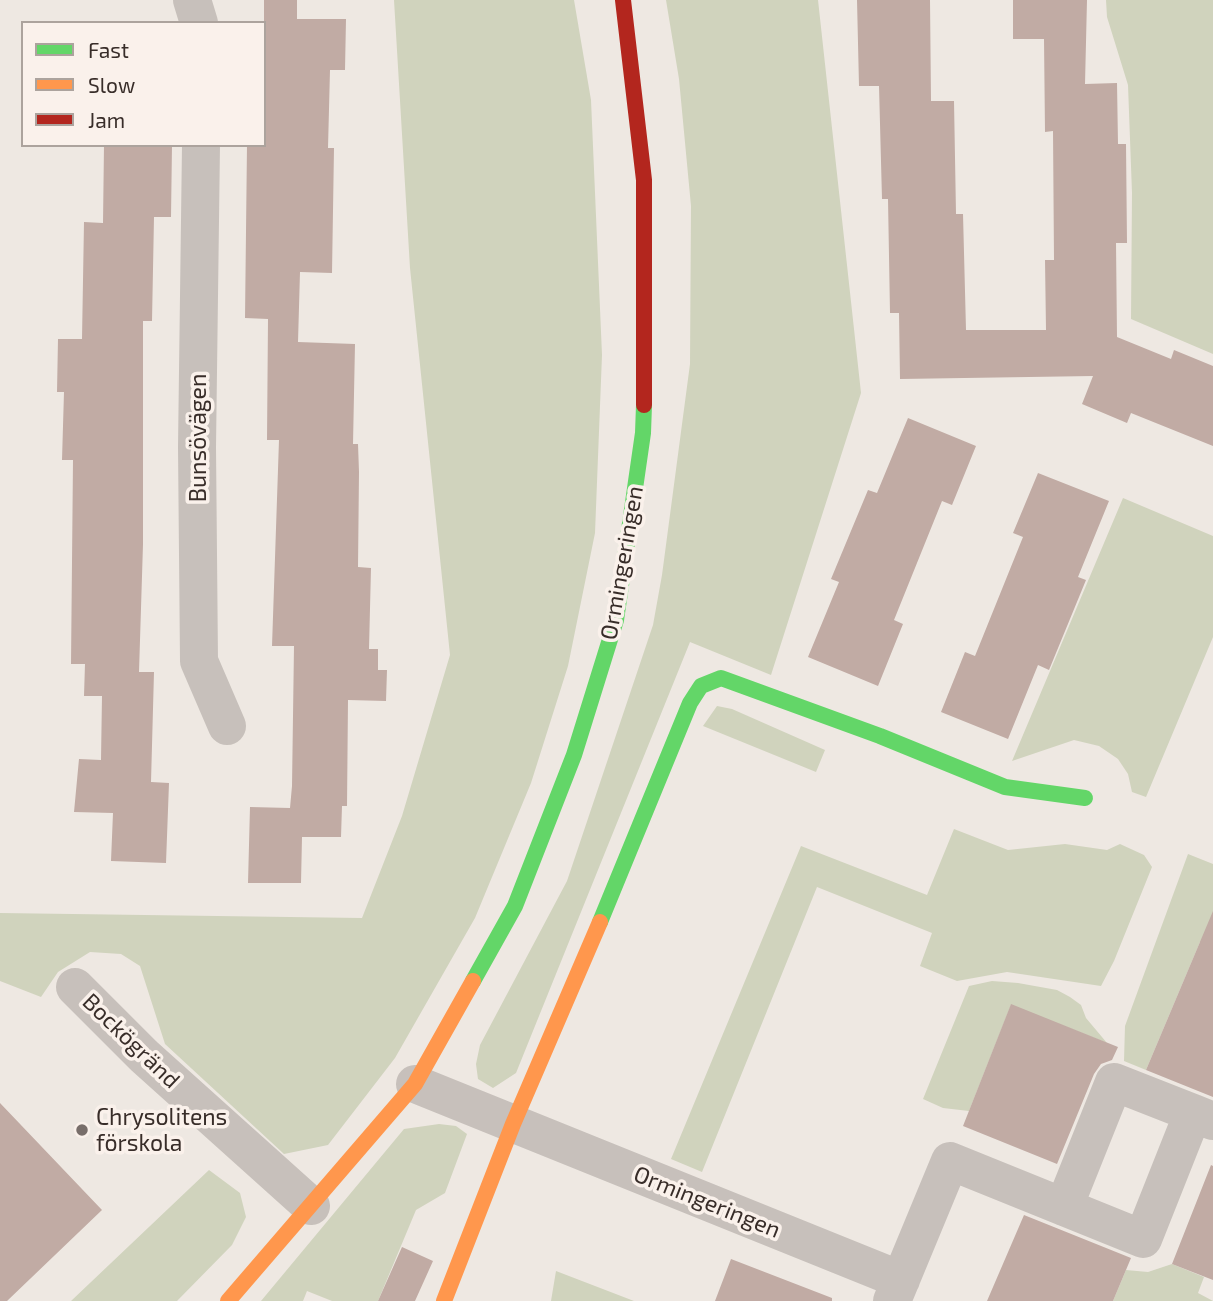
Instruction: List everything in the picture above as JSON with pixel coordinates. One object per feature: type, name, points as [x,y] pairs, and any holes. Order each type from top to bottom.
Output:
[{"type":"street","points":[[192,0],[198,21]]},
{"type":"street","name":"Ormingeringen","points":[[228,1301],[415,1084],[515,906],[575,755],[616,620],[643,433],[646,278],[644,180],[623,0]]},
{"type":"street","name":"Bunsövägen","points":[[201,147],[197,447],[199,661],[227,726]]},
{"type":"street","points":[[444,1301],[513,1124],[586,956],[690,703],[701,686],[721,678],[880,736],[1005,787],[1085,798]]},
{"type":"street","name":"Bockögränd","points":[[75,987],[144,1056],[311,1206]]},
{"type":"street","name":"Ormingeringen","points":[[415,1084],[897,1290],[950,1161],[1143,1239],[1203,1117],[1115,1082],[1064,1207]]},
{"type":"green space","points":[[394,0],[574,0],[591,100],[602,355],[595,533],[568,666],[531,783],[475,918],[395,1058],[328,1145],[284,1154],[165,1044],[140,966],[121,954],[90,952],[58,972],[41,997],[0,981],[0,913],[362,918],[402,816],[450,655],[410,268]]},
{"type":"green space","points":[[666,0],[818,0],[861,393],[771,675],[690,642],[516,1073],[493,1088],[478,1079],[476,1064],[480,1045],[567,881],[653,625],[662,575],[690,364],[691,206],[679,79]]},
{"type":"green space","points":[[1106,0],[1213,0],[1213,354],[1131,319],[1132,193],[1128,85],[1107,17]]},
{"type":"green space","points":[[1123,498],[1213,536],[1213,637],[1146,797],[1132,792],[1128,774],[1118,759],[1099,746],[1074,740],[1012,761]]},
{"type":"green space","points":[[717,706],[732,709],[825,750],[816,772],[703,726]]},
{"type":"green space","points":[[954,829],[1008,850],[1065,844],[1107,850],[1120,844],[1144,855],[1152,867],[1114,961],[1101,986],[1007,972],[957,981],[920,966],[932,933],[817,887],[702,1172],[671,1159],[801,846],[927,895]]},
{"type":"green space","points":[[1188,854],[1213,864],[1213,947],[1200,942],[1146,1070],[1124,1061],[1125,1026]]},
{"type":"green space","points":[[992,981],[1057,990],[1070,997],[1081,1005],[1086,1018],[1107,1043],[1011,1005],[969,1111],[943,1108],[923,1099],[969,986]]},
{"type":"green space","points":[[439,1124],[456,1126],[467,1134],[445,1193],[416,1210],[378,1301],[332,1301],[307,1291],[303,1301],[261,1301],[404,1129]]},
{"type":"green space","points":[[209,1170],[240,1193],[246,1217],[232,1245],[177,1301],[71,1301]]},
{"type":"green space","points":[[1172,1264],[1204,1277],[1198,1293],[1213,1301],[1113,1301],[1126,1270],[1148,1272]]},
{"type":"green space","points":[[556,1271],[634,1301],[551,1301]]},
{"type":"building","points":[[264,0],[297,0],[297,19],[346,19],[345,70],[330,70],[328,148],[334,148],[332,273],[300,272],[298,342],[355,344],[353,444],[358,444],[358,567],[371,568],[369,649],[378,649],[378,670],[387,670],[386,701],[348,700],[347,806],[342,806],[341,837],[302,837],[301,883],[248,883],[250,807],[290,808],[292,786],[294,646],[272,646],[279,440],[267,440],[268,319],[245,318],[247,147],[266,147]]},
{"type":"building","points":[[857,0],[930,0],[931,101],[954,101],[956,214],[963,214],[966,330],[1046,330],[1045,260],[1054,260],[1053,131],[1045,132],[1044,39],[1013,39],[1013,0],[1087,0],[1085,84],[1117,83],[1118,144],[1126,144],[1127,243],[1116,243],[1117,337],[1171,359],[1174,350],[1213,366],[1213,446],[1131,413],[1127,423],[1082,404],[1093,376],[900,379],[899,313],[890,313],[888,199],[882,199],[879,86],[859,86]]},
{"type":"building","points":[[104,147],[172,147],[171,217],[154,217],[152,321],[143,321],[143,544],[139,672],[154,672],[151,782],[169,783],[166,863],[111,861],[113,813],[74,812],[79,759],[101,760],[102,696],[84,696],[85,664],[71,664],[73,460],[62,460],[64,392],[57,392],[58,339],[82,339],[84,222],[103,223]]},
{"type":"building","points":[[908,418],[976,446],[952,505],[942,501],[894,620],[903,624],[878,686],[808,657],[839,582],[831,579],[868,490],[877,493]]},
{"type":"building","points":[[1038,473],[1109,501],[1078,577],[1086,580],[1049,670],[1038,665],[1008,739],[941,712],[965,652],[975,656],[1023,537],[1013,533]]},
{"type":"building","points":[[1213,911],[1213,1097],[1146,1070]]},
{"type":"building","points":[[1011,1004],[1118,1047],[1112,1060],[1101,1064],[1094,1074],[1057,1164],[963,1126]]},
{"type":"building","points":[[0,1103],[102,1210],[7,1301],[0,1301]]},
{"type":"building","points":[[1211,1165],[1213,1166],[1213,1280],[1172,1264]]},
{"type":"building","points":[[1024,1215],[1131,1258],[1113,1301],[987,1301]]},
{"type":"building","points":[[402,1247],[433,1261],[415,1301],[378,1301]]},
{"type":"building","points":[[731,1259],[832,1298],[832,1301],[715,1301]]},
{"type":"traffic: fast","points":[[473,981],[515,906],[574,755],[616,620],[643,433],[644,405]]},
{"type":"traffic: fast","points":[[600,922],[690,703],[701,686],[721,678],[880,736],[1005,787],[1085,798]]},
{"type":"traffic: slow","points":[[444,1301],[513,1124],[600,922]]},
{"type":"traffic: slow","points":[[228,1301],[415,1084],[473,981]]},
{"type":"traffic: jam","points":[[623,0],[644,180],[644,405]]},
{"type":"place","name":"Chrysolitens förskola","points":[[82,1130]]}]
